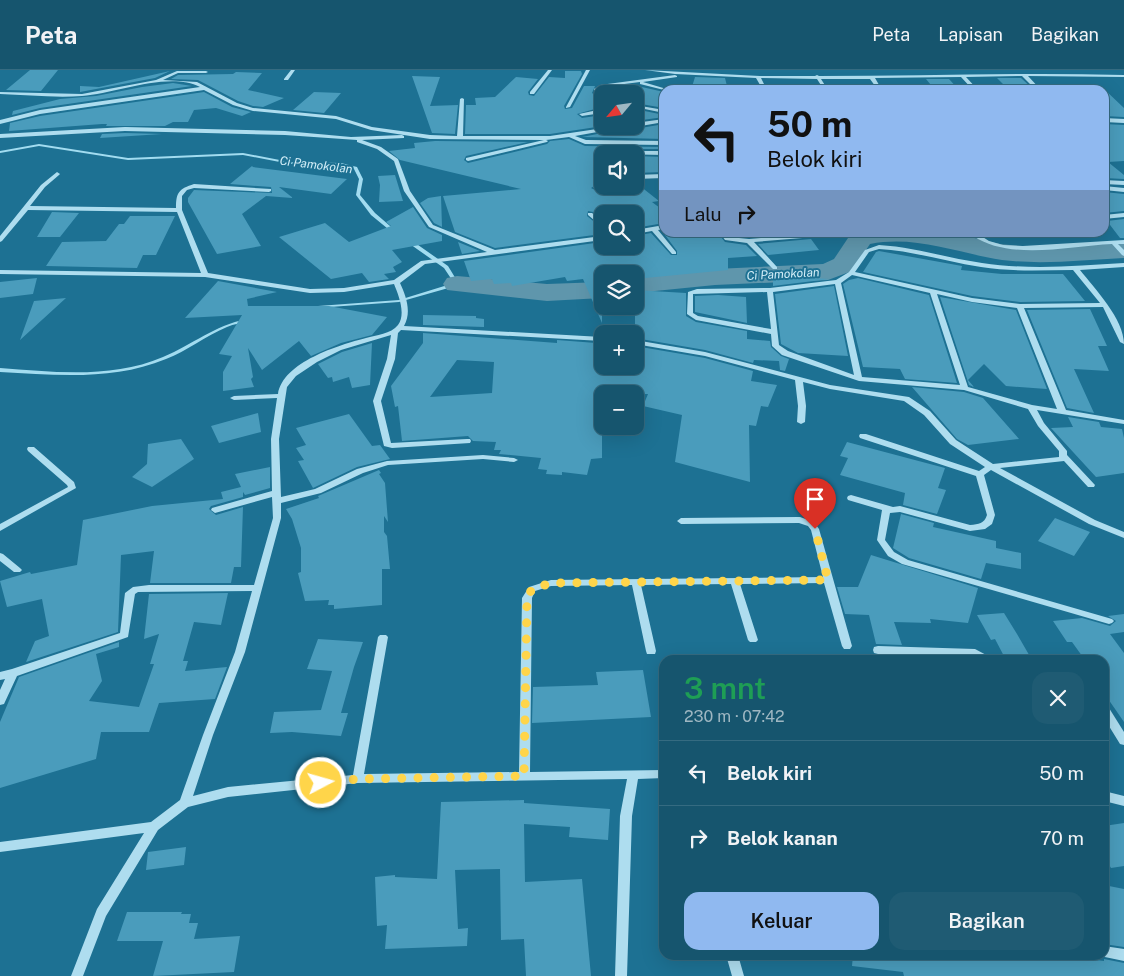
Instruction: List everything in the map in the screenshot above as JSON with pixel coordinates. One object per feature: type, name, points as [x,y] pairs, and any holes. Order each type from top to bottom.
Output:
[{"type":"street","points":[[286,79],[293,70]]},
{"type":"street","points":[[532,93],[550,70]]},
{"type":"street","points":[[568,107],[588,70]]},
{"type":"street","points":[[647,70],[683,74],[821,79],[1024,75],[1077,72],[1124,76]]},
{"type":"street","points":[[766,70],[814,75],[821,79],[824,85]]},
{"type":"street","points":[[0,93],[82,95],[155,81],[178,72],[206,72]]},
{"type":"street","points":[[607,85],[683,74]]},
{"type":"street","points":[[1024,75],[1034,85]]},
{"type":"street","points":[[757,76],[762,85]]},
{"type":"street","points":[[963,76],[971,85]]},
{"type":"street","points":[[872,78],[877,85]]},
{"type":"street","points":[[155,81],[195,83],[235,104],[253,109],[336,118],[370,128],[430,137]]},
{"type":"street","points":[[634,81],[659,88]]},
{"type":"street","points":[[0,122],[40,112],[206,88]]},
{"type":"street","points":[[460,137],[462,99]]},
{"type":"street","points":[[644,108],[659,111]]},
{"type":"street","points":[[582,114],[594,112]]},
{"type":"street","points":[[1109,120],[1124,121]]},
{"type":"street","points":[[644,123],[659,121]]},
{"type":"street","points":[[0,136],[125,129],[285,133],[351,139],[430,137],[550,138],[594,132]]},
{"type":"street","points":[[569,136],[585,142],[659,143]]},
{"type":"street","points":[[468,159],[543,142],[550,138]]},
{"type":"street","points":[[351,139],[379,148],[396,160],[407,191],[431,226],[495,253]]},
{"type":"street","points":[[644,153],[659,153]]},
{"type":"street","points":[[0,240],[42,186],[57,174]]},
{"type":"street","points":[[644,177],[659,176]]},
{"type":"street","points":[[1109,182],[1124,183]]},
{"type":"street","points":[[205,275],[179,210],[179,196],[185,189],[194,186],[269,190]]},
{"type":"street","points":[[1109,188],[1124,190]]},
{"type":"street","points":[[26,208],[179,210]]},
{"type":"street","points":[[590,214],[594,217]]},
{"type":"street","points":[[1109,217],[1124,216]]},
{"type":"street","points":[[644,231],[659,228]]},
{"type":"street","points":[[654,229],[659,235]]},
{"type":"street","points":[[661,237],[674,253]]},
{"type":"street","points":[[726,237],[727,239],[749,241],[793,237]]},
{"type":"street","points":[[977,237],[989,244],[1028,249],[1124,242]]},
{"type":"street","points":[[0,272],[205,275],[310,291],[344,290],[396,282],[423,262],[441,258],[495,253],[594,239]]},
{"type":"street","points":[[749,241],[775,268]]},
{"type":"street","points":[[1114,244],[1124,254]]},
{"type":"street","points":[[774,332],[696,318],[690,314],[690,293],[693,291],[770,290],[838,282],[851,273],[867,251],[879,247],[895,248],[982,265],[1017,268],[1075,268],[1124,265]]},
{"type":"street","points":[[1075,268],[1105,305],[1124,342]]},
{"type":"street","points":[[851,273],[933,291],[1020,306],[1105,305]]},
{"type":"street","points":[[396,282],[403,302],[404,320],[398,330],[391,359],[377,401],[387,444],[392,446],[467,441]]},
{"type":"street","points":[[838,282],[859,379]]},
{"type":"street","points":[[770,290],[776,346],[780,350],[859,379],[965,388],[1032,407],[1124,422]]},
{"type":"street","points":[[933,291],[965,388]]},
{"type":"street","points":[[1020,306],[1062,411]]},
{"type":"street","points":[[185,803],[208,734],[240,652],[276,518],[276,439],[284,388],[293,374],[314,360],[338,348],[398,330],[594,338]]},
{"type":"street","points":[[644,344],[705,354],[864,394],[906,399],[927,413],[953,442],[991,467],[1092,522],[1124,535]]},
{"type":"street","points":[[799,379],[802,406],[801,422]]},
{"type":"street","points":[[234,398],[282,396]]},
{"type":"street","points":[[1032,407],[1041,424],[1063,451],[1064,457],[1091,485]]},
{"type":"street","points":[[863,436],[980,474]]},
{"type":"street","points":[[0,528],[72,488],[71,484],[31,449]]},
{"type":"street","points":[[215,510],[275,497],[318,491],[360,471],[387,463],[483,457],[514,460]]},
{"type":"street","points":[[980,474],[991,467],[1056,461],[1064,457]]},
{"type":"street","points":[[980,474],[991,515],[989,522],[982,527],[970,528],[900,509],[886,511],[881,540],[891,554],[904,562],[1109,621]]},
{"type":"street","points":[[851,498],[894,510]]},
{"type":"street","points":[[681,521],[800,520],[811,524],[815,529],[847,646]]},
{"type":"street","points":[[0,556],[17,570]]},
{"type":"street","points":[[734,580],[753,640]]},
{"type":"street","points":[[524,776],[527,598],[532,589],[551,583],[828,580]]},
{"type":"street","points":[[636,582],[651,651]]},
{"type":"street","points":[[0,676],[14,673],[125,635],[130,593],[136,589],[256,588]]},
{"type":"street","points":[[358,779],[383,637]]},
{"type":"street","points":[[878,650],[975,653],[978,655]]},
{"type":"street","points":[[0,702],[14,673]]},
{"type":"street","points":[[1109,717],[1124,741]]},
{"type":"street","points":[[620,976],[626,816],[633,774]]},
{"type":"street","points":[[77,976],[101,913],[154,827],[185,803],[228,792],[358,779],[659,774]]},
{"type":"street","points":[[1109,797],[1124,801]]},
{"type":"street","points":[[0,847],[154,827]]},
{"type":"street","points":[[1109,953],[1124,955]]},
{"type":"street","points":[[733,960],[738,976]]},
{"type":"building","points":[[30,70],[58,70],[41,91],[6,90]]},
{"type":"building","points":[[170,71],[155,78],[80,92],[80,86],[99,87]]},
{"type":"building","points":[[565,71],[581,71],[582,74],[564,106],[565,109],[572,108],[584,86],[594,86],[592,93],[594,94],[594,109],[577,114],[582,118],[594,116],[594,127],[550,134],[465,134],[466,105],[476,105],[475,98],[495,97],[516,77],[538,79],[528,92],[529,95],[534,96],[549,77],[565,78]]},
{"type":"building","points":[[236,72],[262,73],[248,90],[284,98],[263,107],[253,106],[238,101],[198,80],[171,79],[178,75],[233,74]]},
{"type":"building","points":[[412,76],[440,77],[430,106],[458,105],[455,134],[432,133]]},
{"type":"building","points":[[695,77],[725,78],[727,85],[693,85]]},
{"type":"building","points":[[997,78],[1021,78],[1029,85],[1004,85]]},
{"type":"building","points":[[926,79],[949,79],[954,85],[931,85]]},
{"type":"building","points":[[173,83],[192,86],[40,108],[12,115],[13,111],[60,99],[96,96]]},
{"type":"building","points":[[644,87],[659,91],[659,107],[644,105]]},
{"type":"building","points":[[204,92],[232,107],[251,112],[242,116],[216,108],[194,110],[188,122],[173,122],[165,126],[106,126],[107,124],[102,124],[9,131],[10,123],[40,116]]},
{"type":"building","points":[[314,92],[341,93],[324,113],[293,110]]},
{"type":"building","points":[[1109,94],[1124,108],[1124,117],[1109,116]]},
{"type":"building","points":[[644,111],[659,114],[659,118],[644,120]]},
{"type":"building","points":[[1109,124],[1124,125],[1124,161],[1109,162]]},
{"type":"building","points":[[659,125],[659,139],[582,137],[594,135],[644,135],[644,127]]},
{"type":"building","points":[[102,134],[162,134],[100,138]]},
{"type":"building","points":[[569,139],[585,146],[594,146],[594,186],[591,188],[594,190],[594,195],[644,195],[644,189],[659,201],[652,202],[659,207],[659,224],[644,226],[644,205],[594,205],[594,213],[588,211],[587,216],[594,222],[594,235],[495,248],[455,232],[443,196],[521,189],[400,160],[389,151],[415,148],[414,143],[435,141],[528,142],[466,156],[464,160],[468,163],[547,144],[550,141]]},
{"type":"building","points":[[644,147],[659,147],[659,149],[644,149]]},
{"type":"building","points":[[644,156],[659,157],[659,172],[644,173]]},
{"type":"building","points":[[1109,163],[1124,175],[1124,179],[1109,178]]},
{"type":"building","points":[[252,166],[347,179],[331,194],[279,187],[293,198],[266,196],[242,214],[261,246],[217,254],[188,202],[188,198],[194,190],[272,193],[271,187],[230,184]]},
{"type":"building","points":[[395,175],[403,201],[379,202],[380,185],[378,176]]},
{"type":"building","points":[[1109,192],[1124,194],[1124,211],[1109,212]]},
{"type":"building","points":[[441,196],[442,227],[434,223],[420,203],[428,198]]},
{"type":"building","points":[[413,207],[427,228],[442,235],[442,241],[392,250],[402,262],[393,267],[396,272],[384,274],[389,279],[369,282],[362,273],[331,279],[279,237],[325,223],[349,242],[391,226],[386,222]]},
{"type":"building","points":[[52,212],[79,213],[60,237],[37,237]]},
{"type":"building","points":[[130,216],[175,216],[156,255],[143,255],[137,268],[46,266],[62,242],[106,241],[119,224],[124,224]]},
{"type":"building","points":[[1124,219],[1124,238],[1120,238],[1109,224],[1109,221]]},
{"type":"building","points":[[651,233],[671,255],[677,255],[677,251],[666,237],[721,237],[725,242],[746,245],[757,256],[728,258],[728,270],[644,278],[644,265],[594,265],[594,304],[583,279],[567,281],[565,277],[512,286],[511,283],[494,284],[492,279],[471,281],[464,261],[594,243],[594,255],[644,255],[644,234]]},
{"type":"building","points":[[811,239],[819,250],[768,255],[758,244]]},
{"type":"building","points":[[458,242],[480,251],[462,254]]},
{"type":"building","points":[[876,252],[962,266],[961,270],[1002,274],[1063,274],[1085,301],[1020,302],[972,296],[863,272]]},
{"type":"building","points":[[773,276],[830,279],[773,286]]},
{"type":"building","points":[[37,278],[33,294],[0,298],[0,282]]},
{"type":"building","points":[[858,278],[929,295],[957,383],[905,379],[900,369],[863,367],[843,284]]},
{"type":"building","points":[[218,281],[277,292],[247,299],[248,306],[329,306],[387,317],[372,335],[341,343],[311,356],[299,341],[262,370],[248,348],[253,377],[251,379],[254,387],[223,391],[223,372],[232,356],[219,354],[242,315],[185,318]]},
{"type":"building","points":[[834,286],[848,356],[798,353],[781,344],[775,294]]},
{"type":"building","points":[[644,291],[686,293],[686,316],[696,322],[747,331],[747,339],[770,341],[771,347],[781,356],[789,359],[785,371],[780,370],[779,361],[754,360],[753,363],[705,350],[644,340],[644,325],[635,325],[635,315],[644,315]]},
{"type":"building","points":[[695,296],[746,297],[747,323],[695,312]]},
{"type":"building","points":[[940,297],[1016,310],[1047,389],[1006,386],[984,364],[968,380],[974,387],[969,385]]},
{"type":"building","points":[[66,298],[20,340],[34,301]]},
{"type":"building","points":[[1090,309],[1107,346],[1098,346],[1109,371],[1074,369],[1094,413],[1067,408],[1027,310]]},
{"type":"building","points":[[423,315],[476,316],[476,318],[484,319],[484,327],[423,325]]},
{"type":"building","points":[[423,333],[557,343],[557,340],[594,343],[594,375],[644,375],[644,348],[705,358],[753,371],[751,381],[777,385],[768,407],[761,406],[756,426],[749,425],[750,482],[675,462],[682,415],[644,406],[648,394],[644,394],[644,385],[594,385],[594,435],[602,435],[602,458],[591,459],[587,475],[562,472],[562,475],[546,474],[547,470],[538,469],[541,458],[499,454],[501,450],[494,450],[496,442],[473,441],[468,436],[402,441],[398,406],[395,407],[391,386],[423,343]],"holes":[[[457,360],[494,362],[492,393],[430,397]]]},
{"type":"building","points":[[372,343],[370,385],[352,388],[349,377],[333,382],[332,377],[328,378],[318,364],[342,352]]},
{"type":"building","points":[[912,387],[964,392],[983,398],[1019,439],[968,445],[957,439]]},
{"type":"building","points":[[258,413],[261,432],[219,443],[211,426]]},
{"type":"building","points":[[349,414],[372,446],[380,445],[390,459],[357,467],[313,488],[298,461],[304,460],[296,448],[306,445],[296,428]]},
{"type":"building","points":[[1068,417],[1099,422],[1101,427],[1122,429],[1124,438],[1124,473],[1096,477],[1051,428],[1073,427]]},
{"type":"building","points":[[181,439],[194,459],[152,487],[132,477],[147,464],[148,444]]},
{"type":"building","points":[[847,442],[945,468],[938,488],[946,490],[937,514],[903,505],[905,493],[840,475],[848,458],[840,456]]},
{"type":"building","points":[[270,467],[270,488],[245,495],[243,492],[243,497],[211,506],[209,509],[216,515],[243,507],[241,567],[234,567],[231,583],[150,583],[154,551],[121,555],[118,632],[26,662],[35,641],[49,636],[42,599],[7,607],[0,581],[30,572],[31,574],[77,565],[83,520],[152,506],[223,499],[221,492],[241,487],[235,474]]},
{"type":"building","points":[[379,470],[381,473],[379,474],[385,483],[388,522],[384,516],[384,532],[387,536],[390,569],[382,569],[382,605],[334,609],[334,605],[328,605],[329,600],[305,601],[298,573],[301,572],[301,548],[292,519],[286,509],[319,498],[318,496]]},
{"type":"building","points":[[901,514],[934,523],[933,527],[996,541],[996,548],[1021,553],[1021,569],[986,563],[981,579],[909,558],[893,548]]},
{"type":"building","points":[[1055,518],[1090,532],[1074,556],[1038,541]]},
{"type":"building","points":[[871,555],[978,588],[968,623],[930,619],[931,623],[894,622],[902,645],[876,644],[869,615],[845,614],[837,587],[858,587]]},
{"type":"building","points":[[228,593],[221,625],[194,622],[183,661],[188,661],[185,671],[227,667],[215,699],[159,703],[149,732],[101,732],[96,759],[0,788],[0,722],[19,677],[119,642],[119,647],[96,654],[102,681],[89,701],[139,707],[154,664],[150,664],[159,634],[144,639],[149,594]]},
{"type":"building","points":[[1004,613],[1029,655],[1003,655],[995,639],[991,640],[977,615]]},
{"type":"building","points":[[1124,614],[1124,632],[1110,634],[1124,653],[1124,722],[1109,700],[1109,655],[1081,655],[1072,642],[1067,642],[1053,621],[1082,618],[1110,626],[1116,621],[1108,616]]},
{"type":"building","points":[[318,639],[363,642],[341,713],[348,713],[341,736],[292,732],[270,733],[274,712],[321,710],[332,671],[307,669]]},
{"type":"building","points":[[643,670],[651,717],[532,723],[533,687],[598,685],[596,672]]},
{"type":"building","points":[[524,800],[524,803],[610,809],[608,840],[569,837],[570,827],[524,824],[525,882],[582,879],[591,976],[526,976],[524,939],[501,940],[500,869],[455,870],[458,929],[468,928],[467,946],[385,949],[387,925],[377,926],[375,877],[395,875],[395,877],[437,879],[441,802]]},
{"type":"building","points":[[1124,823],[1124,866],[1111,868],[1109,865],[1109,825]]},
{"type":"building","points":[[186,847],[184,865],[146,870],[148,852]]},
{"type":"building","points":[[1109,886],[1124,889],[1124,947],[1109,945]]},
{"type":"building","points":[[127,912],[182,912],[181,914],[191,914],[189,923],[198,923],[194,939],[240,936],[234,972],[153,976],[163,941],[117,941]]},
{"type":"building","points":[[853,960],[1109,960],[1124,963],[1124,976],[904,976],[903,972],[852,966]]},
{"type":"waterway","name":"Ci Pamokolan","points":[[0,152],[39,145],[128,159],[243,154],[290,163],[341,164],[356,168],[361,179],[358,195],[373,214],[395,232]]},
{"type":"waterway","name":"Ci Pamokolan","points":[[644,284],[715,277],[828,272],[843,265],[861,238],[866,237]]},
{"type":"waterway","name":"Ci Pamokolan","points":[[935,237],[980,248],[1020,254],[1124,250]]},
{"type":"waterway","points":[[318,307],[399,301],[457,284],[446,267],[409,241]]},
{"type":"waterway","name":"Ci Pamokolan","points":[[457,284],[564,293],[594,291]]},
{"type":"waterway","points":[[0,370],[63,374],[105,373],[126,370],[165,358],[225,326],[247,320]]},
{"type":"route","points":[[321,783],[358,779],[524,776],[527,598],[532,589],[551,583],[828,580],[815,529]]}]
